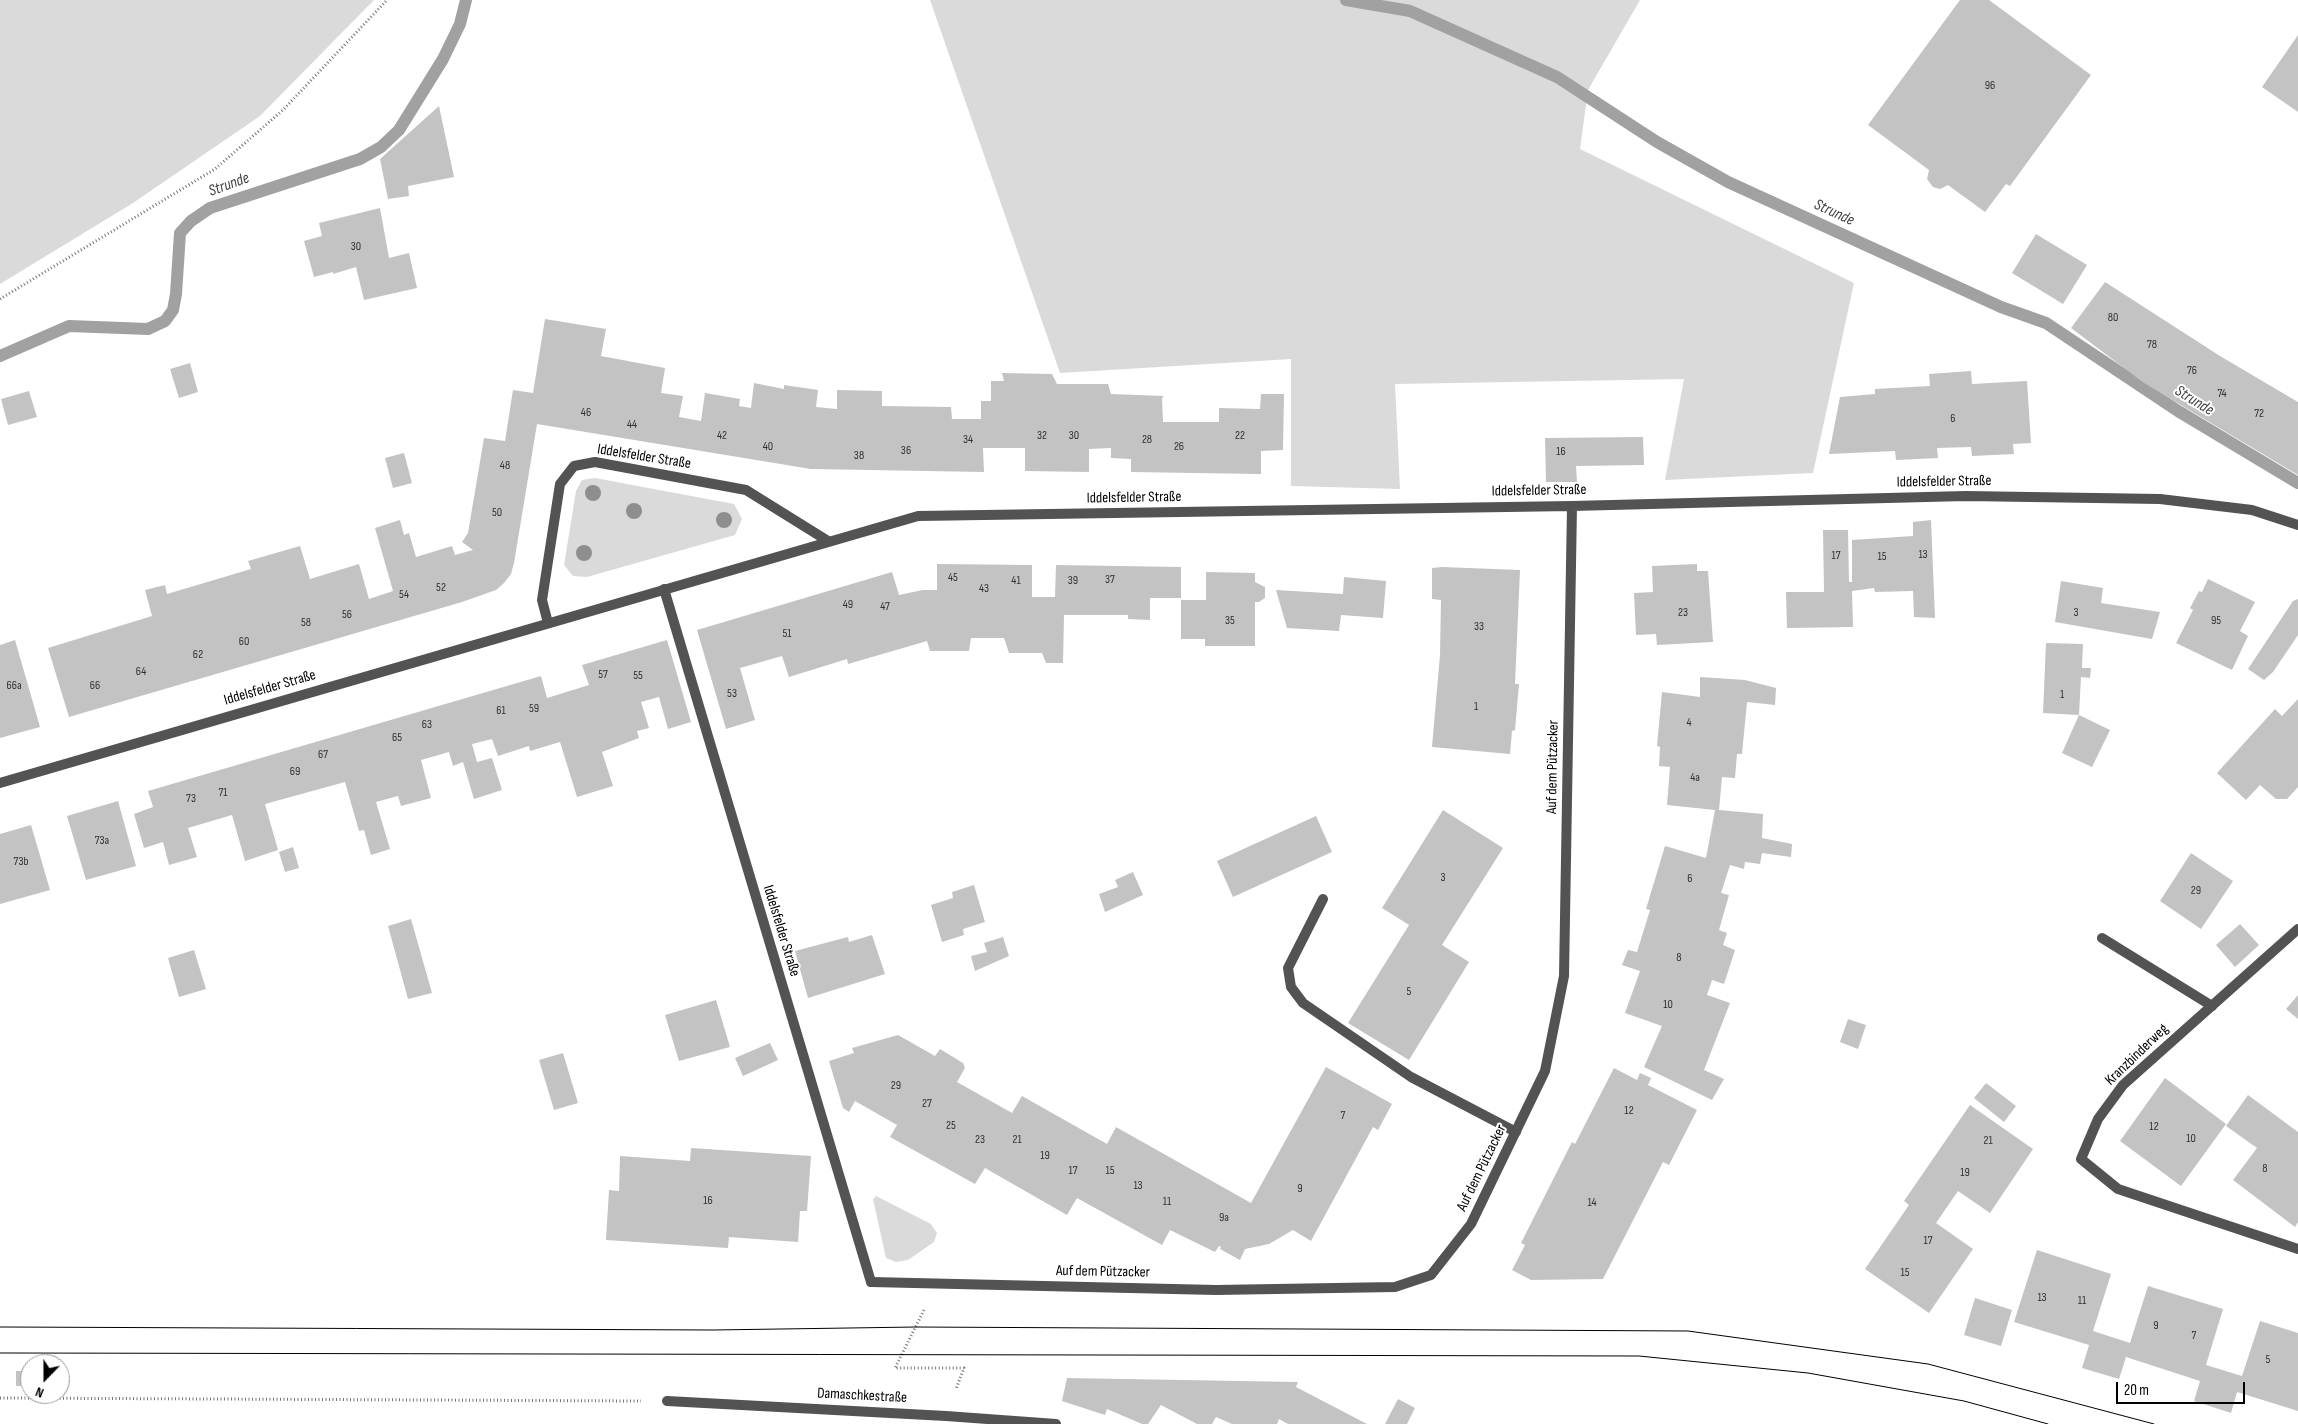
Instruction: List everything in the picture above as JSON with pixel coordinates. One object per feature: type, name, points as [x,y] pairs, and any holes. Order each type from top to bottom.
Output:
[{"type":"street","name":"Iddelsfelder Straße","points":[[548,623],[542,600],[560,484],[574,466],[595,462],[746,490],[828,541]]},
{"type":"street","name":"Iddelsfelder Straße","points":[[0,783],[918,516],[1572,506],[1966,496],[2160,499],[2252,510],[2298,524]]},
{"type":"street","name":"Auf dem Pützacker","points":[[871,1282],[1216,1290],[1395,1287],[1431,1275],[1470,1224],[1545,1071],[1564,976],[1572,506]]},
{"type":"street","name":"Iddelsfelder Straße","points":[[664,589],[871,1282]]},
{"type":"street","points":[[1323,899],[1288,968],[1291,987],[1304,1003],[1410,1077],[1516,1132]]},
{"type":"street","name":"Kranzbinderweg","points":[[2298,929],[2123,1085],[2098,1119],[2081,1159],[2118,1189],[2298,1249]]},
{"type":"street","points":[[2102,938],[2212,1006]]},
{"type":"street","name":"Damaschkestraße","points":[[667,1401],[1056,1424]]},
{"type":"path","points":[[0,299],[215,169],[282,110],[387,0]]},
{"type":"path","points":[[918,1305],[926,1306],[895,1368],[964,1368],[946,1416]]},
{"type":"path","points":[[0,1398],[667,1401]]},
{"type":"shaded area","points":[[0,0],[374,0],[260,116],[133,203],[0,284]]},
{"type":"shaded area","points":[[930,0],[1640,0],[1588,90],[1580,149],[1854,283],[1813,473],[1665,480],[1684,379],[1395,384],[1400,489],[1291,486],[1291,359],[1060,373]]},
{"type":"shaded area","points":[[595,478],[734,504],[742,519],[735,535],[587,577],[573,576],[564,565],[576,491],[582,480]]},
{"type":"shaded area","points":[[876,1196],[931,1224],[937,1233],[934,1242],[908,1260],[896,1262],[886,1258],[873,1199]]},
{"type":"building","points":[[1960,0],[1989,0],[2091,75],[2010,186],[2006,184],[1985,212],[1948,185],[1940,189],[1933,187],[1927,179],[1929,170],[1868,125]]},
{"type":"building","points":[[2298,35],[2298,112],[2262,87]]},
{"type":"building","points":[[439,106],[454,177],[408,186],[409,196],[388,199],[380,159]]},
{"type":"building","points":[[380,208],[389,258],[409,253],[417,288],[364,300],[356,267],[314,277],[304,241],[322,236],[319,223]]},
{"type":"building","points":[[2036,234],[2087,265],[2063,304],[2012,273]]},
{"type":"building","points":[[2105,282],[2220,356],[2298,402],[2298,475],[2144,383],[2071,328]]},
{"type":"building","points":[[545,319],[606,329],[601,356],[665,368],[661,393],[683,396],[679,417],[701,421],[705,393],[740,399],[739,406],[751,408],[754,383],[784,389],[784,385],[818,390],[816,407],[837,409],[837,390],[882,391],[882,406],[951,407],[952,419],[981,419],[981,401],[991,401],[991,381],[1004,381],[1002,373],[1052,374],[1057,384],[1108,384],[1111,394],[1164,396],[1162,398],[1163,422],[1219,422],[1219,408],[1260,409],[1261,394],[1284,394],[1283,450],[1261,451],[1261,474],[1131,472],[1131,459],[1111,458],[1111,448],[1089,449],[1089,472],[1025,471],[1025,448],[983,448],[984,472],[811,469],[537,424],[514,563],[511,574],[496,590],[462,602],[69,717],[48,648],[152,616],[145,590],[165,585],[167,594],[251,569],[248,561],[300,546],[310,579],[359,564],[369,599],[393,591],[375,528],[400,520],[404,535],[409,533],[416,557],[452,546],[455,555],[473,550],[462,542],[468,533],[484,438],[505,441],[513,390],[533,393]]},
{"type":"building","points":[[190,363],[198,392],[179,398],[170,369]]},
{"type":"building","points":[[1971,371],[1972,384],[2027,381],[2031,443],[2013,444],[2014,454],[1972,456],[1971,447],[1937,448],[1938,458],[1896,460],[1895,451],[1829,454],[1840,397],[1875,394],[1875,389],[1930,386],[1929,374]]},
{"type":"building","points":[[29,391],[37,417],[8,425],[1,399]]},
{"type":"building","points":[[1643,437],[1644,465],[1576,466],[1577,482],[1546,482],[1545,438]]},
{"type":"building","points":[[404,453],[412,483],[393,488],[385,458]]},
{"type":"building","points":[[1931,520],[1935,618],[1914,617],[1913,591],[1875,592],[1874,588],[1852,591],[1853,627],[1787,628],[1786,592],[1824,592],[1823,530],[1848,530],[1849,582],[1852,582],[1852,540],[1913,536],[1913,522]]},
{"type":"building","points":[[937,564],[1032,565],[1032,597],[1055,597],[1056,565],[1181,567],[1181,598],[1150,598],[1150,620],[1128,619],[1128,615],[1064,615],[1063,663],[1046,663],[1042,653],[1009,653],[1004,638],[971,638],[969,651],[930,651],[927,641],[848,664],[847,659],[789,677],[782,656],[740,668],[755,720],[726,729],[697,630],[892,572],[899,595],[923,590],[937,590]]},
{"type":"building","points":[[1697,564],[1697,571],[1708,571],[1713,642],[1657,645],[1656,634],[1636,635],[1634,593],[1653,592],[1652,566]]},
{"type":"building","points":[[1432,568],[1520,570],[1515,684],[1519,684],[1515,730],[1512,731],[1510,754],[1432,747],[1440,655],[1441,600],[1432,599]]},
{"type":"building","points":[[1206,572],[1255,573],[1255,582],[1265,587],[1265,598],[1255,602],[1255,646],[1205,646],[1205,639],[1181,639],[1181,600],[1206,600]]},
{"type":"building","points":[[1344,577],[1386,581],[1383,618],[1341,615],[1339,631],[1287,628],[1276,590],[1343,594]]},
{"type":"building","points":[[2208,579],[2255,602],[2240,631],[2248,636],[2232,670],[2176,643],[2193,610],[2190,608],[2199,591],[2202,592]]},
{"type":"building","points":[[2061,581],[2103,588],[2101,603],[2160,612],[2152,639],[2055,622]]},
{"type":"building","points":[[2298,599],[2298,635],[2273,672],[2264,680],[2248,669],[2293,601]]},
{"type":"building","points":[[15,640],[40,727],[0,738],[0,645]]},
{"type":"building","points":[[667,640],[691,722],[668,729],[659,697],[641,702],[649,728],[637,731],[639,738],[602,752],[613,786],[577,797],[560,742],[530,751],[529,746],[498,756],[492,739],[472,744],[477,762],[492,758],[502,790],[474,799],[463,762],[453,766],[449,752],[421,760],[431,798],[401,806],[398,796],[376,802],[390,849],[371,855],[364,830],[359,831],[345,782],[265,804],[278,850],[245,861],[232,815],[188,828],[197,857],[169,865],[163,842],[144,848],[134,814],[153,807],[148,791],[541,676],[547,698],[589,685],[582,665]]},
{"type":"building","points":[[2046,643],[2083,644],[2082,668],[2091,668],[2090,678],[2081,677],[2079,715],[2043,713]]},
{"type":"building","points":[[1700,677],[1745,680],[1776,688],[1775,705],[1747,702],[1742,754],[1737,754],[1735,778],[1722,777],[1719,810],[1763,814],[1762,838],[1792,844],[1791,857],[1762,853],[1760,864],[1745,862],[1744,869],[1730,865],[1721,893],[1729,895],[1719,930],[1727,933],[1723,945],[1735,950],[1724,984],[1712,980],[1707,995],[1730,1003],[1704,1070],[1724,1079],[1712,1100],[1644,1067],[1662,1026],[1625,1013],[1640,971],[1622,965],[1628,950],[1637,952],[1650,910],[1646,909],[1665,846],[1706,858],[1715,810],[1667,805],[1670,767],[1659,766],[1660,747],[1657,746],[1662,692],[1700,697]]},
{"type":"building","points":[[2298,699],[2298,787],[2287,799],[2276,799],[2260,785],[2246,800],[2217,773],[2275,709],[2282,716]]},
{"type":"building","points":[[2079,715],[2110,730],[2092,767],[2062,753]]},
{"type":"building","points":[[118,801],[136,866],[86,880],[67,816]]},
{"type":"building","points":[[1443,810],[1503,848],[1442,945],[1469,962],[1409,1060],[1348,1023],[1409,925],[1382,908]]},
{"type":"building","points":[[1316,816],[1332,852],[1233,897],[1217,861]]},
{"type":"building","points":[[31,825],[50,890],[0,904],[0,834]]},
{"type":"building","points":[[293,847],[299,868],[285,872],[279,852]]},
{"type":"building","points":[[2191,853],[2233,881],[2201,929],[2160,901]]},
{"type":"building","points":[[1133,872],[1143,895],[1105,912],[1099,894],[1118,887],[1115,880]]},
{"type":"building","points":[[974,885],[985,922],[963,929],[964,935],[942,942],[931,905],[953,898],[952,892]]},
{"type":"building","points":[[411,919],[432,993],[408,999],[388,926]]},
{"type":"building","points":[[2240,924],[2259,945],[2235,967],[2216,945]]},
{"type":"building","points":[[872,935],[885,974],[808,998],[795,951],[848,937],[849,942]]},
{"type":"building","points":[[1003,937],[1009,956],[975,971],[971,956],[987,952],[984,943]]},
{"type":"building","points":[[194,950],[206,989],[179,997],[168,958]]},
{"type":"building","points":[[2298,995],[2298,1019],[2286,1009]]},
{"type":"building","points":[[716,1000],[730,1047],[679,1061],[665,1015]]},
{"type":"building","points":[[1848,1019],[1866,1025],[1858,1049],[1840,1042]]},
{"type":"building","points":[[898,1035],[935,1056],[940,1049],[963,1063],[965,1068],[957,1082],[1012,1113],[1022,1096],[1107,1144],[1116,1127],[1251,1203],[1326,1067],[1392,1104],[1378,1130],[1373,1127],[1311,1241],[1293,1230],[1269,1244],[1245,1249],[1240,1260],[1220,1249],[1221,1247],[1219,1246],[1215,1252],[1170,1230],[1162,1245],[1077,1198],[1067,1215],[985,1168],[975,1184],[890,1137],[897,1125],[855,1101],[849,1112],[843,1108],[829,1061],[854,1053],[852,1048]]},
{"type":"building","points":[[770,1043],[778,1060],[743,1076],[735,1058]]},
{"type":"building","points":[[563,1053],[578,1103],[554,1110],[539,1060]]},
{"type":"building","points":[[1614,1068],[1637,1080],[1640,1073],[1651,1078],[1648,1085],[1697,1110],[1669,1165],[1663,1162],[1603,1279],[1531,1280],[1512,1270],[1525,1245],[1521,1243],[1572,1142],[1575,1144]]},
{"type":"building","points":[[2165,1078],[2226,1124],[2181,1186],[2120,1141]]},
{"type":"building","points":[[1986,1083],[2016,1106],[2004,1122],[1974,1098]]},
{"type":"building","points":[[2248,1095],[2298,1132],[2298,1222],[2295,1227],[2233,1180],[2257,1148],[2226,1126]]},
{"type":"building","points":[[1970,1105],[2033,1149],[1990,1213],[1958,1191],[1936,1223],[1973,1249],[1929,1313],[1865,1269],[1909,1205],[1904,1201]]},
{"type":"building","points":[[691,1148],[811,1156],[807,1211],[800,1211],[798,1242],[729,1237],[728,1248],[606,1240],[609,1190],[619,1191],[620,1156],[690,1161]]},
{"type":"building","points":[[2037,1250],[2111,1274],[2093,1331],[2130,1343],[2148,1286],[2223,1309],[2206,1365],[2242,1376],[2260,1321],[2298,1333],[2298,1411],[2237,1392],[2231,1413],[2194,1401],[2200,1381],[2126,1357],[2119,1379],[2082,1368],[2089,1345],[2014,1322]]},
{"type":"building","points":[[1975,1298],[2012,1310],[2001,1346],[1964,1335]]},
{"type":"building","points":[[16,1371],[20,1371],[20,1386],[16,1386]]},
{"type":"building","points":[[1067,1378],[1298,1382],[1296,1387],[1367,1424],[1288,1424],[1279,1419],[1277,1424],[1232,1424],[1216,1417],[1212,1424],[1197,1424],[1161,1405],[1148,1424],[1142,1424],[1107,1409],[1105,1415],[1062,1401]]},
{"type":"building","points":[[1398,1399],[1415,1408],[1407,1424],[1385,1424]]},
{"type":"waterway","name":"Strunde","points":[[0,356],[69,326],[148,329],[165,321],[173,310],[176,294],[180,233],[191,221],[210,208],[360,159],[381,147],[399,130],[443,59],[460,24],[466,0]]},
{"type":"waterway","name":"Strunde","points":[[1346,0],[1410,11],[1557,77],[1657,142],[1728,182],[2001,307],[2046,323],[2178,411],[2298,483]]},
{"type":"tram line","points":[[0,1327],[713,1330],[916,1327],[1688,1331],[1928,1364],[2154,1424]]},
{"type":"tram line","points":[[0,1353],[1639,1356],[1808,1373],[1964,1401],[2048,1424]]}]
